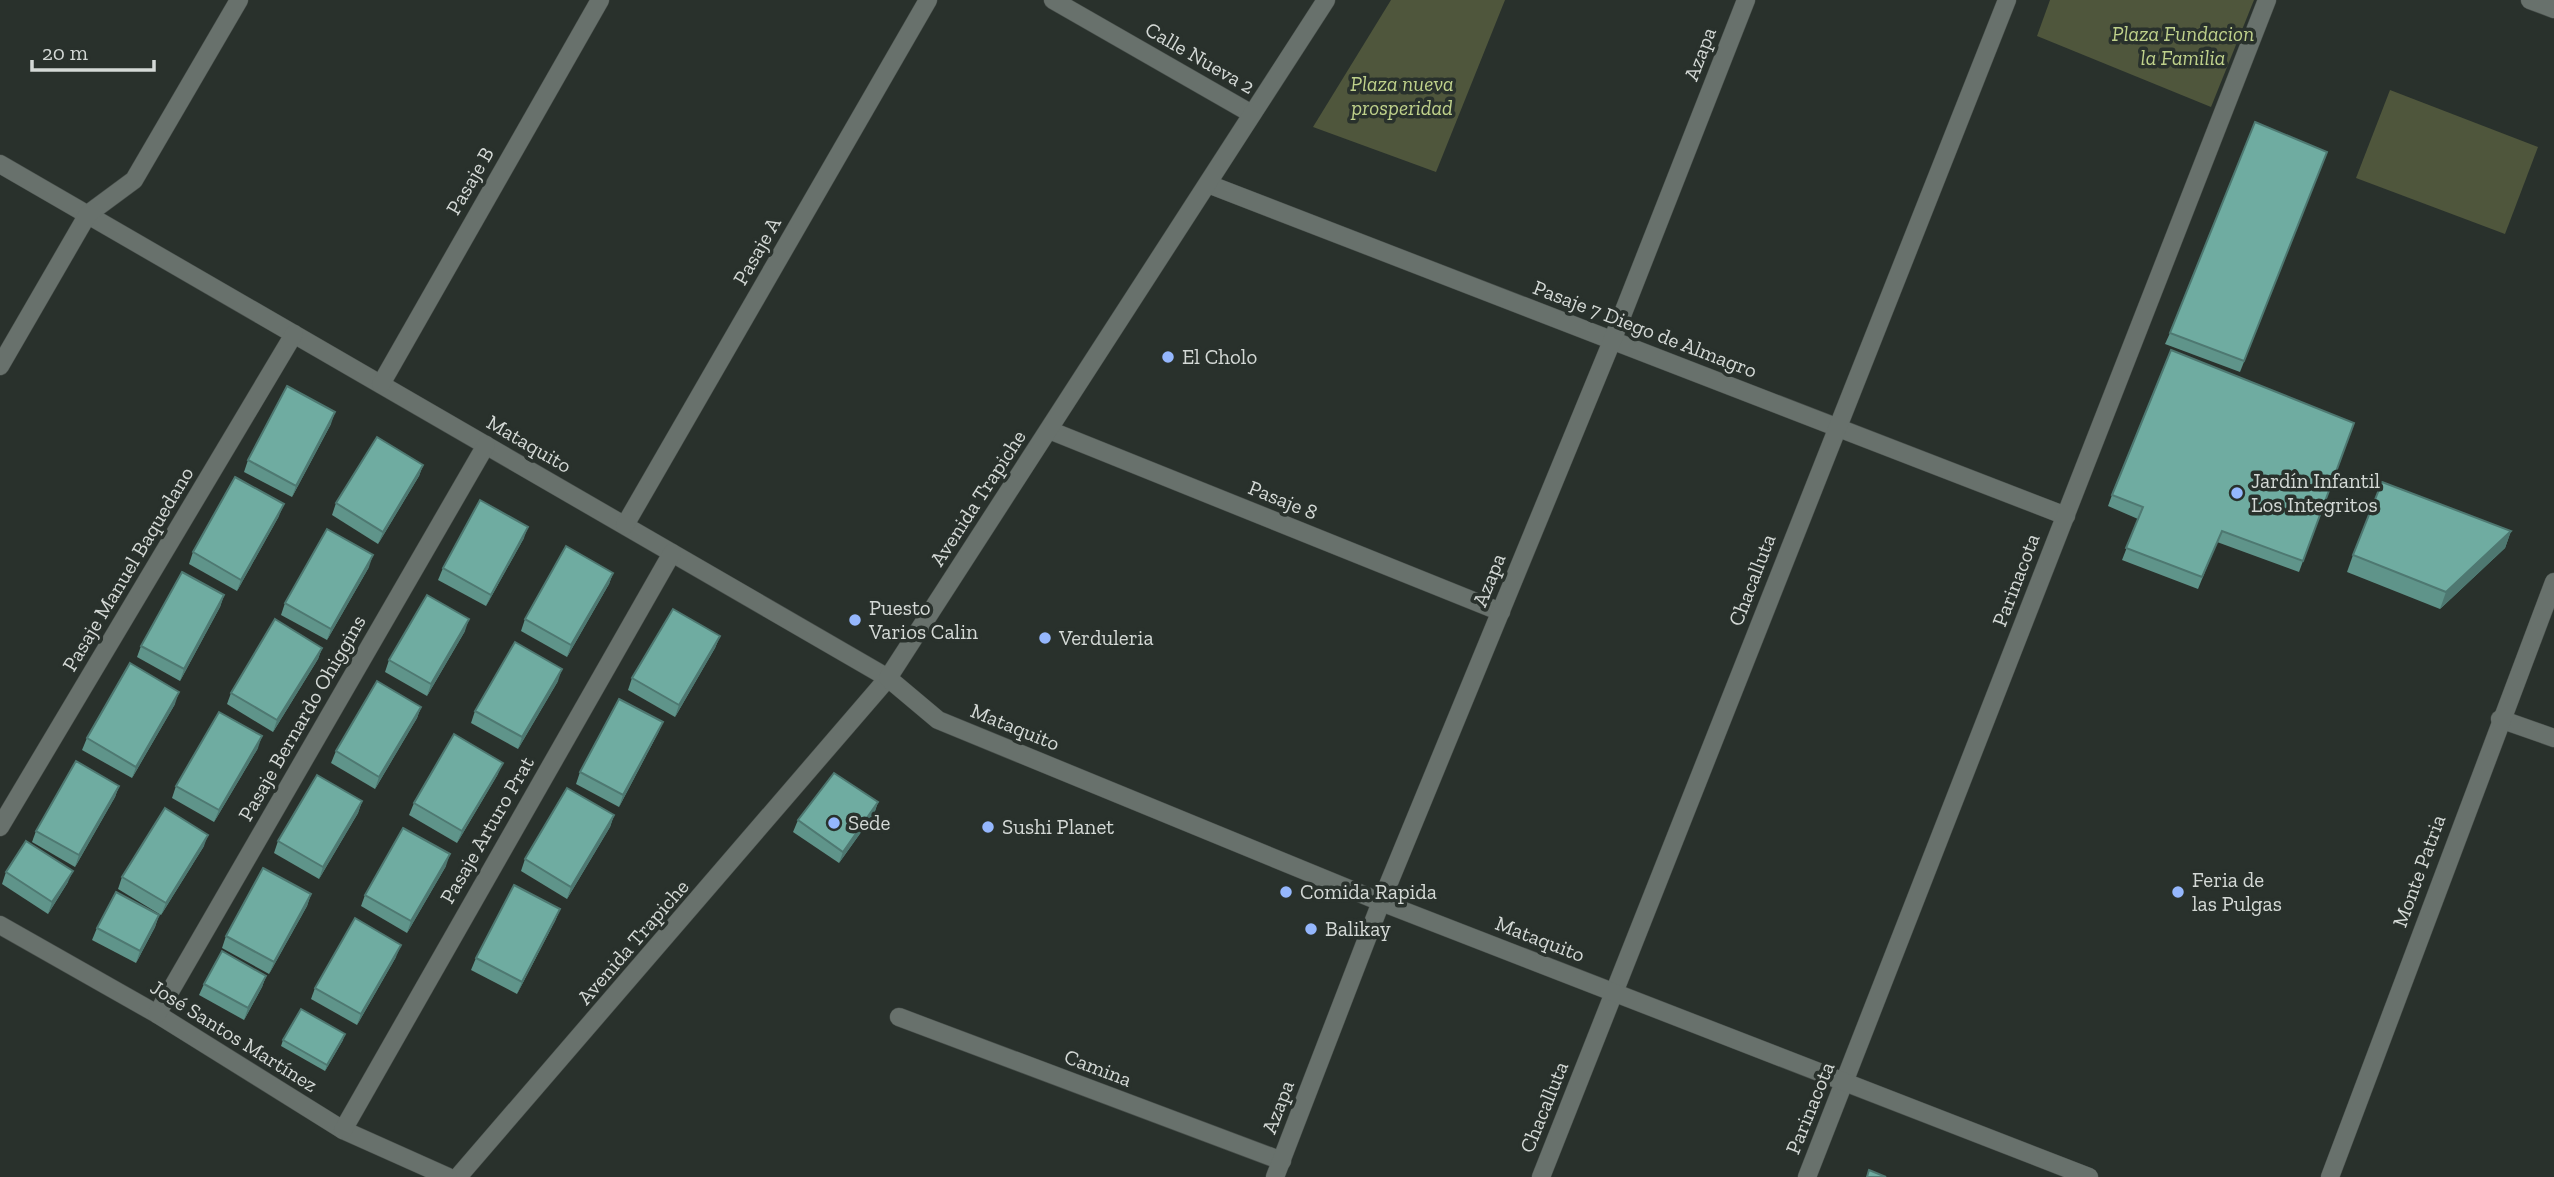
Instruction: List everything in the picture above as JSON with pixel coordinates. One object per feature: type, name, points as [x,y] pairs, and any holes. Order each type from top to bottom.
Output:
[{"type":"street","points":[[0,366],[88,214],[134,180],[239,0]]},
{"type":"street","name":"Pasaje B","points":[[381,384],[600,0]]},
{"type":"street","name":"Pasaje A","points":[[625,525],[928,0]]},
{"type":"street","name":"Calle Nueva 2","points":[[1053,0],[1252,114]]},
{"type":"street","name":"Avenida Trapiche","points":[[458,1177],[888,678],[1326,0]]},
{"type":"street","name":"Azapa","points":[[1279,1169],[1381,902],[1612,341],[1745,0]]},
{"type":"street","name":"Chacalluta","points":[[1541,1177],[2007,0]]},
{"type":"street","name":"Parinacota","points":[[1807,1177],[2267,0]]},
{"type":"street","points":[[2529,0],[2554,9]]},
{"type":"street","name":"Mataquito","points":[[0,164],[888,678],[938,720],[1381,902],[1845,1082],[2066,1173],[2089,1177]]},
{"type":"street","name":"Pasaje 7 Diego de Almagro","points":[[1208,184],[2066,516]]},
{"type":"street","name":"Pasaje Manuel Baquedano","points":[[0,827],[295,334]]},
{"type":"street","name":"Pasaje 8","points":[[1049,430],[1501,612]]},
{"type":"street","name":"Pasaje Bernardo Ohiggins","points":[[157,1014],[486,445]]},
{"type":"street","name":"Pasaje Arturo Prat","points":[[343,1130],[672,552]]},
{"type":"street","name":"Monte Patria","points":[[2330,1177],[2500,719],[2554,582]]},
{"type":"street","points":[[2500,719],[2554,738]]},
{"type":"street","name":"José Santos Martínez","points":[[0,925],[157,1014],[343,1130],[447,1177]]},
{"type":"street","name":"Camina","points":[[898,1017],[1279,1169]]},
{"type":"green space","name":"Plaza nueva prosperidad","points":[[1391,0],[1505,0],[1436,172],[1313,127]]},
{"type":"green space","name":"Plaza Fundacion la Familia","points":[[2050,0],[2254,0],[2211,107],[2037,36]]},
{"type":"green space","points":[[2390,90],[2538,147],[2505,234],[2356,178]]},
{"type":"building","points":[[2255,122],[2327,152],[2244,361],[2170,333]]},
{"type":"building","name":"Jardín Infantil Los Integritos","points":[[2171,350],[2354,423],[2303,561],[2222,531],[2202,577],[2126,548],[2143,507],[2112,495]]},
{"type":"building","points":[[287,386],[335,412],[296,486],[248,460]]},
{"type":"building","points":[[377,437],[423,465],[383,532],[336,503]]},
{"type":"building","points":[[235,477],[284,504],[241,580],[193,552]]},
{"type":"building","points":[[2382,482],[2511,531],[2446,592],[2353,555]]},
{"type":"building","points":[[480,500],[528,527],[491,595],[443,568]]},
{"type":"building","points":[[327,529],[373,555],[331,629],[285,603]]},
{"type":"building","points":[[566,546],[613,573],[571,645],[525,619]]},
{"type":"building","points":[[182,572],[224,595],[184,669],[141,646]]},
{"type":"building","points":[[427,595],[469,619],[431,684],[389,660]]},
{"type":"building","points":[[673,609],[720,636],[679,705],[632,678]]},
{"type":"building","points":[[275,619],[322,648],[277,720],[231,693]]},
{"type":"building","points":[[515,642],[562,669],[522,737],[475,711]]},
{"type":"building","points":[[130,663],[179,692],[136,767],[87,738]]},
{"type":"building","points":[[377,681],[421,707],[379,777],[336,751]]},
{"type":"building","points":[[619,699],[663,722],[623,795],[580,772]]},
{"type":"building","points":[[219,712],[262,736],[219,810],[176,786]]},
{"type":"building","points":[[454,734],[503,763],[462,831],[414,803]]},
{"type":"building","points":[[76,761],[119,786],[79,855],[36,831]]},
{"type":"building","name":"Sede","points":[[834,773],[878,802],[843,852],[798,820]]},
{"type":"building","points":[[317,775],[362,801],[323,867],[278,841]]},
{"type":"building","points":[[567,788],[614,815],[571,887],[525,859]]},
{"type":"building","points":[[165,808],[208,835],[166,903],[122,877]]},
{"type":"building","points":[[403,828],[450,854],[411,921],[365,895]]},
{"type":"building","points":[[26,841],[73,871],[52,902],[6,872]]},
{"type":"building","points":[[263,868],[311,894],[274,962],[226,936]]},
{"type":"building","points":[[514,885],[560,909],[522,982],[476,958]]},
{"type":"building","points":[[116,892],[159,915],[140,951],[97,928]]},
{"type":"building","points":[[355,918],[401,945],[361,1014],[315,988]]},
{"type":"building","points":[[222,951],[266,976],[248,1008],[204,984]]},
{"type":"building","points":[[301,1009],[345,1034],[327,1065],[283,1040]]},
{"type":"building","points":[[1869,1170],[1886,1177],[1867,1177]]},
{"type":"place","name":"El Cholo","points":[[1168,357]]},
{"type":"place","name":"Jardín Infantil Los Integritos","points":[[2237,493]]},
{"type":"place","name":"Puesto Varios Calin","points":[[855,620]]},
{"type":"place","name":"Verduleria","points":[[1045,638]]},
{"type":"place","name":"Sede","points":[[834,823]]},
{"type":"place","name":"Sushi Planet","points":[[988,827]]},
{"type":"place","name":"Comida Rapida","points":[[1286,892]]},
{"type":"place","name":"Feria de las Pulgas","points":[[2178,892]]},
{"type":"place","name":"Balikay","points":[[1311,929]]}]
